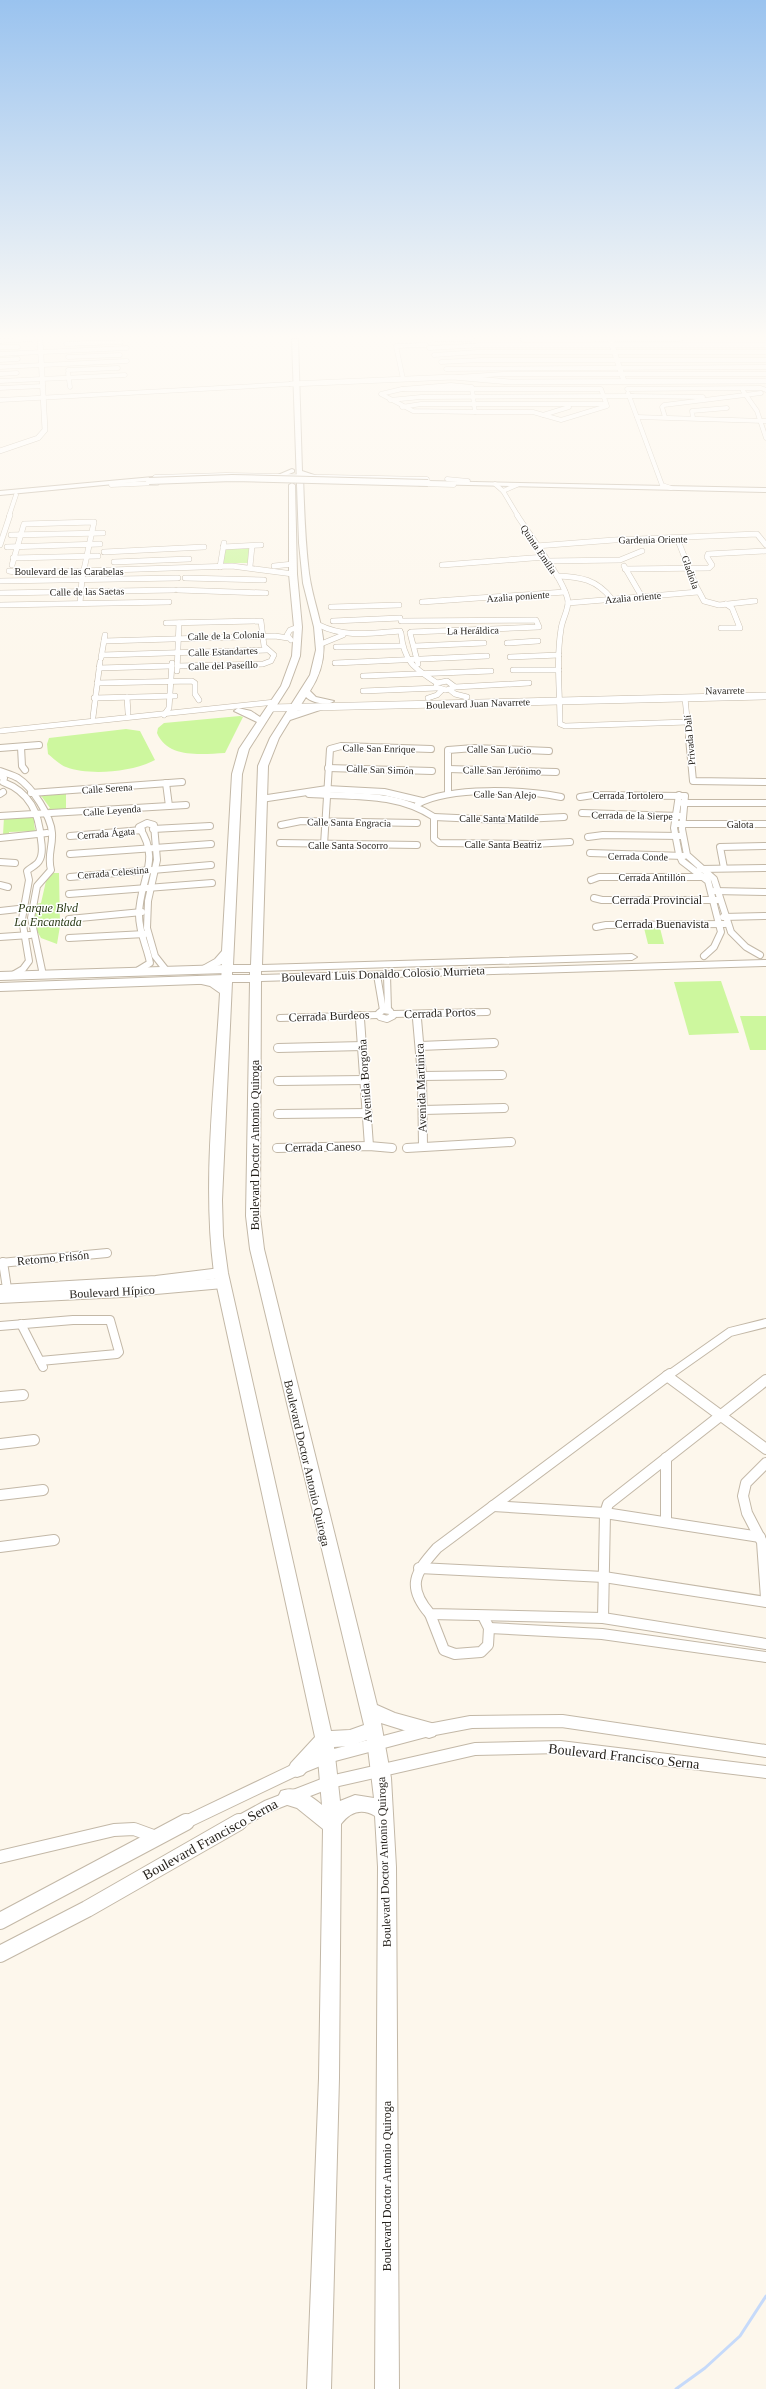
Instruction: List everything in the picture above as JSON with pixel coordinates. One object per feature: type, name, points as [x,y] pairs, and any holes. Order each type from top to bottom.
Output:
[{"type":"main road","points":[[295,450],[293,569],[298,643],[294,666],[273,705],[261,721],[244,749],[237,774],[215,1200],[216,1236],[222,1278],[324,1739],[330,1782],[330,2080],[319,2389]]},
{"type":"main road","points":[[0,497],[164,478],[234,476],[428,482]]},
{"type":"main road","points":[[0,493],[112,484],[232,478],[766,487]]},
{"type":"main road","points":[[278,478],[315,479]]},
{"type":"main road","points":[[278,478],[315,479]]},
{"type":"main road","name":"Boulevard Doctor Antonio Quiroga","points":[[296,479],[307,585],[319,625],[321,644],[319,661],[306,692],[285,720],[266,753],[260,799],[255,992],[253,1216],[255,1238],[321,1521],[375,1736],[381,1769],[385,1812],[387,1867],[386,2389]]},
{"type":"main road","points":[[470,482],[517,485],[766,490]]},
{"type":"main road","points":[[293,549],[301,548],[304,554]]},
{"type":"main road","name":"Navarrete","points":[[684,695],[766,689]]},
{"type":"main road","points":[[306,692],[313,699],[330,701]]},
{"type":"main road","name":"Boulevard Juan Navarrete","points":[[319,705],[330,701],[428,698],[684,695]]},
{"type":"main road","name":"Navarrete","points":[[684,695],[766,696]]},
{"type":"main road","name":"Boulevard Juan Navarrete","points":[[273,705],[319,705],[559,697]]},
{"type":"main road","points":[[285,720],[319,705]]},
{"type":"main road","points":[[238,711],[248,713],[261,721]]},
{"type":"main road","points":[[203,970],[219,961],[228,952]]},
{"type":"main road","points":[[255,992],[283,972],[267,964],[257,956]]},
{"type":"main road","name":"Boulevard Luis Donaldo Colosio Murrieta","points":[[0,987],[197,980],[226,974],[441,963],[704,956],[764,957]]},
{"type":"main road","points":[[649,965],[659,962],[660,957]]},
{"type":"main road","name":"Boulevard Luis Donaldo Colosio Murrieta","points":[[283,972],[382,975],[649,965],[764,957]]},
{"type":"main road","points":[[498,971],[499,966],[502,964],[519,960]]},
{"type":"main road","points":[[382,975],[381,969],[386,967],[441,963]]},
{"type":"main road","name":"Boulevard Luis Donaldo Colosio Murrieta","points":[[0,976],[166,970],[203,970],[226,974]]},
{"type":"main road","points":[[197,980],[213,983],[225,991]]},
{"type":"main road","points":[[368,1709],[388,1718],[429,1730]]},
{"type":"main road","points":[[298,1769],[324,1739],[375,1736]]},
{"type":"main road","points":[[287,1797],[302,1800],[330,1824]]},
{"type":"main road","points":[[330,1824],[336,1814],[344,1807],[354,1803],[371,1804],[385,1812]]},
{"type":"street","points":[[649,450],[662,485],[671,488]]},
{"type":"street","points":[[112,484],[166,477],[265,475],[278,478]]},
{"type":"street","points":[[262,481],[268,479],[265,475]]},
{"type":"street","points":[[315,479],[330,477]]},
{"type":"street","points":[[326,482],[322,481],[322,478],[330,477],[470,482]]},
{"type":"street","points":[[112,484],[190,481],[262,481],[278,478]]},
{"type":"street","points":[[315,479],[326,482],[470,482]]},
{"type":"street","name":"Quinta Emilia","points":[[495,484],[503,491],[536,546],[547,559],[565,592],[568,603]]},
{"type":"street","points":[[503,491],[517,485]]},
{"type":"street","points":[[0,545],[16,495]]},
{"type":"street","points":[[12,565],[16,546],[24,524],[94,523],[86,556],[80,603]]},
{"type":"street","points":[[11,535],[103,533]]},
{"type":"street","name":"Gardenia Oriente","points":[[536,546],[614,540],[757,534],[766,545]]},
{"type":"street","name":"Gladiola","points":[[677,538],[698,592],[707,603],[726,604],[755,601]]},
{"type":"street","points":[[7,547],[100,544]]},
{"type":"street","points":[[219,565],[224,545],[261,545]]},
{"type":"street","points":[[251,565],[252,546]]},
{"type":"street","points":[[104,552],[204,547]]},
{"type":"street","points":[[193,548],[189,559],[189,568],[195,578]]},
{"type":"street","points":[[442,565],[547,559],[620,560],[642,551]]},
{"type":"street","points":[[625,569],[711,567],[707,557],[708,554],[766,551]]},
{"type":"street","points":[[115,552],[114,564],[189,559]]},
{"type":"street","points":[[13,558],[98,556]]},
{"type":"street","points":[[620,560],[642,597]]},
{"type":"street","name":"Boulevard de las Carabelas","points":[[84,570],[20,573],[9,571],[189,568],[219,565],[278,566],[293,569]]},
{"type":"street","name":"Boulevard de las Carabelas","points":[[251,565],[293,569]]},
{"type":"street","points":[[557,576],[577,577],[596,582],[602,585],[612,599]]},
{"type":"street","points":[[156,601],[168,578]]},
{"type":"street","points":[[0,581],[178,578]]},
{"type":"street","points":[[185,578],[264,580]]},
{"type":"street","points":[[190,591],[195,578]]},
{"type":"street","points":[[9,580],[3,605],[156,601],[169,602]]},
{"type":"street","points":[[252,580],[253,592]]},
{"type":"street","name":"Calle de las Saetas","points":[[0,593],[176,590],[266,593]]},
{"type":"street","name":"Azalia poniente","points":[[422,602],[565,592]]},
{"type":"street","name":"Azalia oriente","points":[[568,603],[698,592]]},
{"type":"street","points":[[400,599],[399,605],[402,646],[406,660],[421,673],[440,686],[455,694],[467,697]]},
{"type":"street","points":[[568,603],[563,619],[558,655],[559,697],[562,726],[688,722]]},
{"type":"street","points":[[721,628],[740,628],[732,608],[726,604]]},
{"type":"street","points":[[331,607],[399,605]]},
{"type":"street","points":[[333,621],[400,619]]},
{"type":"street","name":"La Heráldica","points":[[339,634],[503,630],[539,627],[537,621],[534,620],[470,622],[400,619]]},
{"type":"street","name":"Calle del Paseíllo","points":[[99,668],[263,664],[274,658],[273,654],[267,650],[262,636],[262,622],[260,621],[166,623]]},
{"type":"street","name":"Calle Estandartes","points":[[174,667],[179,622]]},
{"type":"street","points":[[319,625],[339,634]]},
{"type":"street","name":"Calle de la Colonia","points":[[262,636],[288,632],[298,627]]},
{"type":"street","points":[[503,630],[507,645],[538,641]]},
{"type":"street","points":[[288,632],[288,638]]},
{"type":"street","points":[[410,632],[415,646],[416,660],[420,667],[429,673],[440,686]]},
{"type":"street","points":[[321,644],[339,634]]},
{"type":"street","name":"Calle de la Colonia","points":[[101,658],[105,638],[164,639],[177,637],[262,636],[288,638],[298,643]]},
{"type":"street","points":[[415,646],[484,643]]},
{"type":"street","points":[[336,647],[402,646]]},
{"type":"street","name":"Calle Estandartes","points":[[101,658],[174,667],[267,650]]},
{"type":"street","points":[[558,655],[510,655],[514,673],[559,670]]},
{"type":"street","points":[[335,663],[487,656]]},
{"type":"street","points":[[93,717],[94,698],[101,658]]},
{"type":"street","points":[[164,715],[172,708],[174,667]]},
{"type":"street","points":[[97,683],[174,667],[194,682],[196,697],[199,700]]},
{"type":"street","points":[[362,676],[491,670]]},
{"type":"street","points":[[363,691],[440,686],[452,683],[455,687]]},
{"type":"street","points":[[450,690],[455,687],[529,684]]},
{"type":"street","points":[[428,698],[438,695],[440,686]]},
{"type":"street","name":"Privada Dalí","points":[[684,695],[693,781],[766,782]]},
{"type":"street","points":[[94,698],[172,696]]},
{"type":"street","points":[[127,697],[128,713]]},
{"type":"street","points":[[0,731],[81,726],[238,711],[273,705]]},
{"type":"street","points":[[0,736],[181,713],[273,705]]},
{"type":"street","points":[[172,708],[181,713]]},
{"type":"street","points":[[0,748],[39,745]]},
{"type":"street","name":"Calle San Enrique","points":[[328,768],[329,752],[341,746],[431,749]]},
{"type":"street","points":[[21,747],[22,766],[25,770]]},
{"type":"street","name":"Calle San Lucio","points":[[448,769],[448,750],[474,748],[550,751]]},
{"type":"street","points":[[324,845],[328,768]]},
{"type":"street","name":"Calle San Simón","points":[[328,768],[432,771]]},
{"type":"street","points":[[448,769],[448,793]]},
{"type":"street","name":"Calle San Jerónimo","points":[[448,769],[556,772]]},
{"type":"street","points":[[0,771],[4,777],[3,782],[12,784],[37,813],[42,834],[42,850],[36,863],[27,871],[29,880],[22,909],[29,961],[23,969],[11,976]]},
{"type":"street","points":[[4,777],[18,778],[46,814],[52,832],[49,864],[51,870],[37,886],[31,918],[43,975]]},
{"type":"street","name":"Calle Serena","points":[[19,791],[182,782]]},
{"type":"street","points":[[166,783],[168,806]]},
{"type":"street","points":[[260,799],[326,792],[420,803],[434,817]]},
{"type":"street","name":"Calle San Alejo","points":[[420,803],[448,793],[545,794],[561,797]]},
{"type":"street","name":"Cerrada Tortolero","points":[[580,797],[681,798],[766,803]]},
{"type":"street","points":[[681,798],[675,816],[683,836],[687,856],[713,877],[719,892],[730,934],[740,945],[764,957]]},
{"type":"street","points":[[681,798],[683,816],[678,824],[676,836],[680,856],[705,878],[712,891],[722,934]]},
{"type":"street","name":"Calle Leyenda","points":[[0,816],[186,805]]},
{"type":"street","name":"Cerrada de la Sierpe","points":[[582,813],[683,816]]},
{"type":"street","name":"Calle Santa Matilde","points":[[434,817],[501,820],[564,817]]},
{"type":"street","name":"Calle Santa Beatriz","points":[[434,817],[434,839],[436,842],[534,844],[570,842]]},
{"type":"street","name":"Calle Santa Engracia","points":[[281,825],[289,822],[325,821],[417,823]]},
{"type":"street","points":[[144,934],[151,890],[157,869],[153,848],[154,825],[147,823],[139,826],[146,834],[153,848],[139,912],[144,934],[150,950],[166,970]]},
{"type":"street","name":"Galota","points":[[678,824],[766,824]]},
{"type":"street","points":[[153,829],[210,826]]},
{"type":"street","name":"Cerrada Ágata","points":[[70,836],[142,830]]},
{"type":"street","points":[[0,838],[52,832]]},
{"type":"street","points":[[588,837],[683,836]]},
{"type":"street","name":"Calle Santa Socorro","points":[[280,843],[324,845],[417,845]]},
{"type":"street","points":[[70,854],[211,844]]},
{"type":"street","points":[[724,868],[720,847],[766,846]]},
{"type":"street","name":"Cerrada Conde","points":[[590,854],[687,856]]},
{"type":"street","points":[[0,862],[15,863]]},
{"type":"street","points":[[36,863],[49,864]]},
{"type":"street","name":"Cerrada Celestina","points":[[70,877],[149,869],[211,865]]},
{"type":"street","points":[[694,869],[766,868]]},
{"type":"street","name":"Cerrada Antillón","points":[[591,880],[599,877],[713,877]]},
{"type":"street","points":[[29,880],[43,880]]},
{"type":"street","points":[[69,894],[75,896],[151,890],[207,885],[212,882]]},
{"type":"street","points":[[0,885],[8,887]]},
{"type":"street","points":[[712,891],[766,892]]},
{"type":"street","name":"Cerrada Provincial","points":[[594,898],[602,900],[721,900]]},
{"type":"street","points":[[0,911],[32,908]]},
{"type":"street","points":[[69,919],[147,912]]},
{"type":"street","name":"Cerrada Buenavista","points":[[596,927],[606,925],[727,920],[736,917],[766,916]]},
{"type":"street","points":[[0,937],[34,934]]},
{"type":"street","points":[[69,938],[76,939],[144,934]]},
{"type":"street","points":[[722,934],[730,934]]},
{"type":"street","points":[[704,956],[722,934]]},
{"type":"street","points":[[136,971],[150,963],[150,950]]},
{"type":"street","points":[[382,975],[388,995],[385,1012]]},
{"type":"street","points":[[382,975],[380,995],[385,1012]]},
{"type":"street","points":[[380,995],[388,995]]},
{"type":"street","name":"Cerrada Portos","points":[[385,1012],[417,1014],[487,1012]]},
{"type":"street","name":"Cerrada Burdeos","points":[[280,1018],[360,1015],[385,1012]]},
{"type":"street","name":"Avenida Martinica","points":[[407,1148],[423,1146],[422,1076],[417,1014]]},
{"type":"street","name":"Avenida Borgoña","points":[[360,1015],[368,1113],[369,1146]]},
{"type":"street","points":[[420,1046],[494,1043]]},
{"type":"street","points":[[278,1048],[363,1046]]},
{"type":"street","points":[[422,1076],[502,1075]]},
{"type":"street","points":[[278,1081],[365,1080]]},
{"type":"street","points":[[423,1110],[504,1108]]},
{"type":"street","points":[[278,1114],[368,1113]]},
{"type":"street","points":[[423,1146],[510,1142]]},
{"type":"street","name":"Cerrada Caneso","points":[[277,1148],[369,1146],[392,1148]]},
{"type":"street","name":"Retorno Frisón","points":[[1,1263],[107,1253]]},
{"type":"street","points":[[1,1263],[4,1294]]},
{"type":"street","name":"Boulevard Hípico","points":[[4,1294],[122,1292],[222,1278]]},
{"type":"street","points":[[0,1326],[21,1324],[105,1319],[110,1320],[118,1354],[42,1364],[21,1324]]},
{"type":"street","points":[[483,1616],[489,1628],[488,1645],[481,1652],[455,1654],[444,1650],[430,1614],[417,1597],[415,1581],[418,1568],[437,1548],[716,1340],[730,1332],[766,1323]]},
{"type":"street","points":[[667,1376],[766,1449]]},
{"type":"street","points":[[603,1618],[605,1513],[608,1504],[766,1380]]},
{"type":"street","points":[[0,1397],[23,1395]]},
{"type":"street","points":[[0,1444],[34,1440]]},
{"type":"street","points":[[666,1458],[666,1522]]},
{"type":"street","points":[[766,1464],[749,1477],[743,1487],[742,1497],[752,1523],[760,1537],[766,1598]]},
{"type":"street","points":[[0,1495],[43,1490]]},
{"type":"street","points":[[494,1506],[605,1513],[760,1537]]},
{"type":"street","points":[[0,1547],[54,1540]]},
{"type":"street","points":[[418,1568],[604,1577],[766,1602]]},
{"type":"street","points":[[430,1614],[603,1618],[766,1644]]},
{"type":"street","points":[[489,1628],[602,1634],[766,1657]]},
{"type":"street","name":"Boulevard Francisco Serna","points":[[0,1921],[156,1837],[298,1769],[375,1736],[429,1730],[471,1722],[562,1721],[766,1751]]},
{"type":"street","name":"Boulevard Francisco Serna","points":[[0,1954],[87,1909],[244,1818],[287,1797],[330,1782],[381,1769],[475,1749],[560,1747],[766,1772]]},
{"type":"street","points":[[0,1857],[114,1830],[134,1829],[156,1837]]},
{"type":"green space","points":[[250,547],[249,563],[222,563],[226,548]]},
{"type":"green space","points":[[240,716],[243,717],[225,753],[196,754],[177,751],[162,741],[157,733],[158,728],[164,723]]},
{"type":"green space","points":[[126,729],[140,731],[155,760],[123,770],[98,772],[76,770],[64,766],[48,754],[47,744],[49,738]]},
{"type":"green space","points":[[66,792],[66,811],[49,811],[48,809],[50,808],[42,797],[37,794]]},
{"type":"green space","points":[[33,816],[36,823],[34,823],[35,830],[39,829],[39,831],[9,832],[9,835],[3,835],[4,817]]},
{"type":"green space","name":"Parque Blvd La Encantada","points":[[52,873],[59,873],[60,926],[57,944],[41,938],[35,927],[35,904],[41,903],[46,881]]},
{"type":"green space","points":[[644,928],[660,928],[664,944],[648,944]]},
{"type":"green space","points":[[721,981],[739,1033],[689,1035],[674,982]]},
{"type":"green space","points":[[740,1016],[766,1016],[766,1050],[750,1050]]},
{"type":"waterway","points":[[676,2389],[705,2368],[740,2336],[766,2296]]}]
